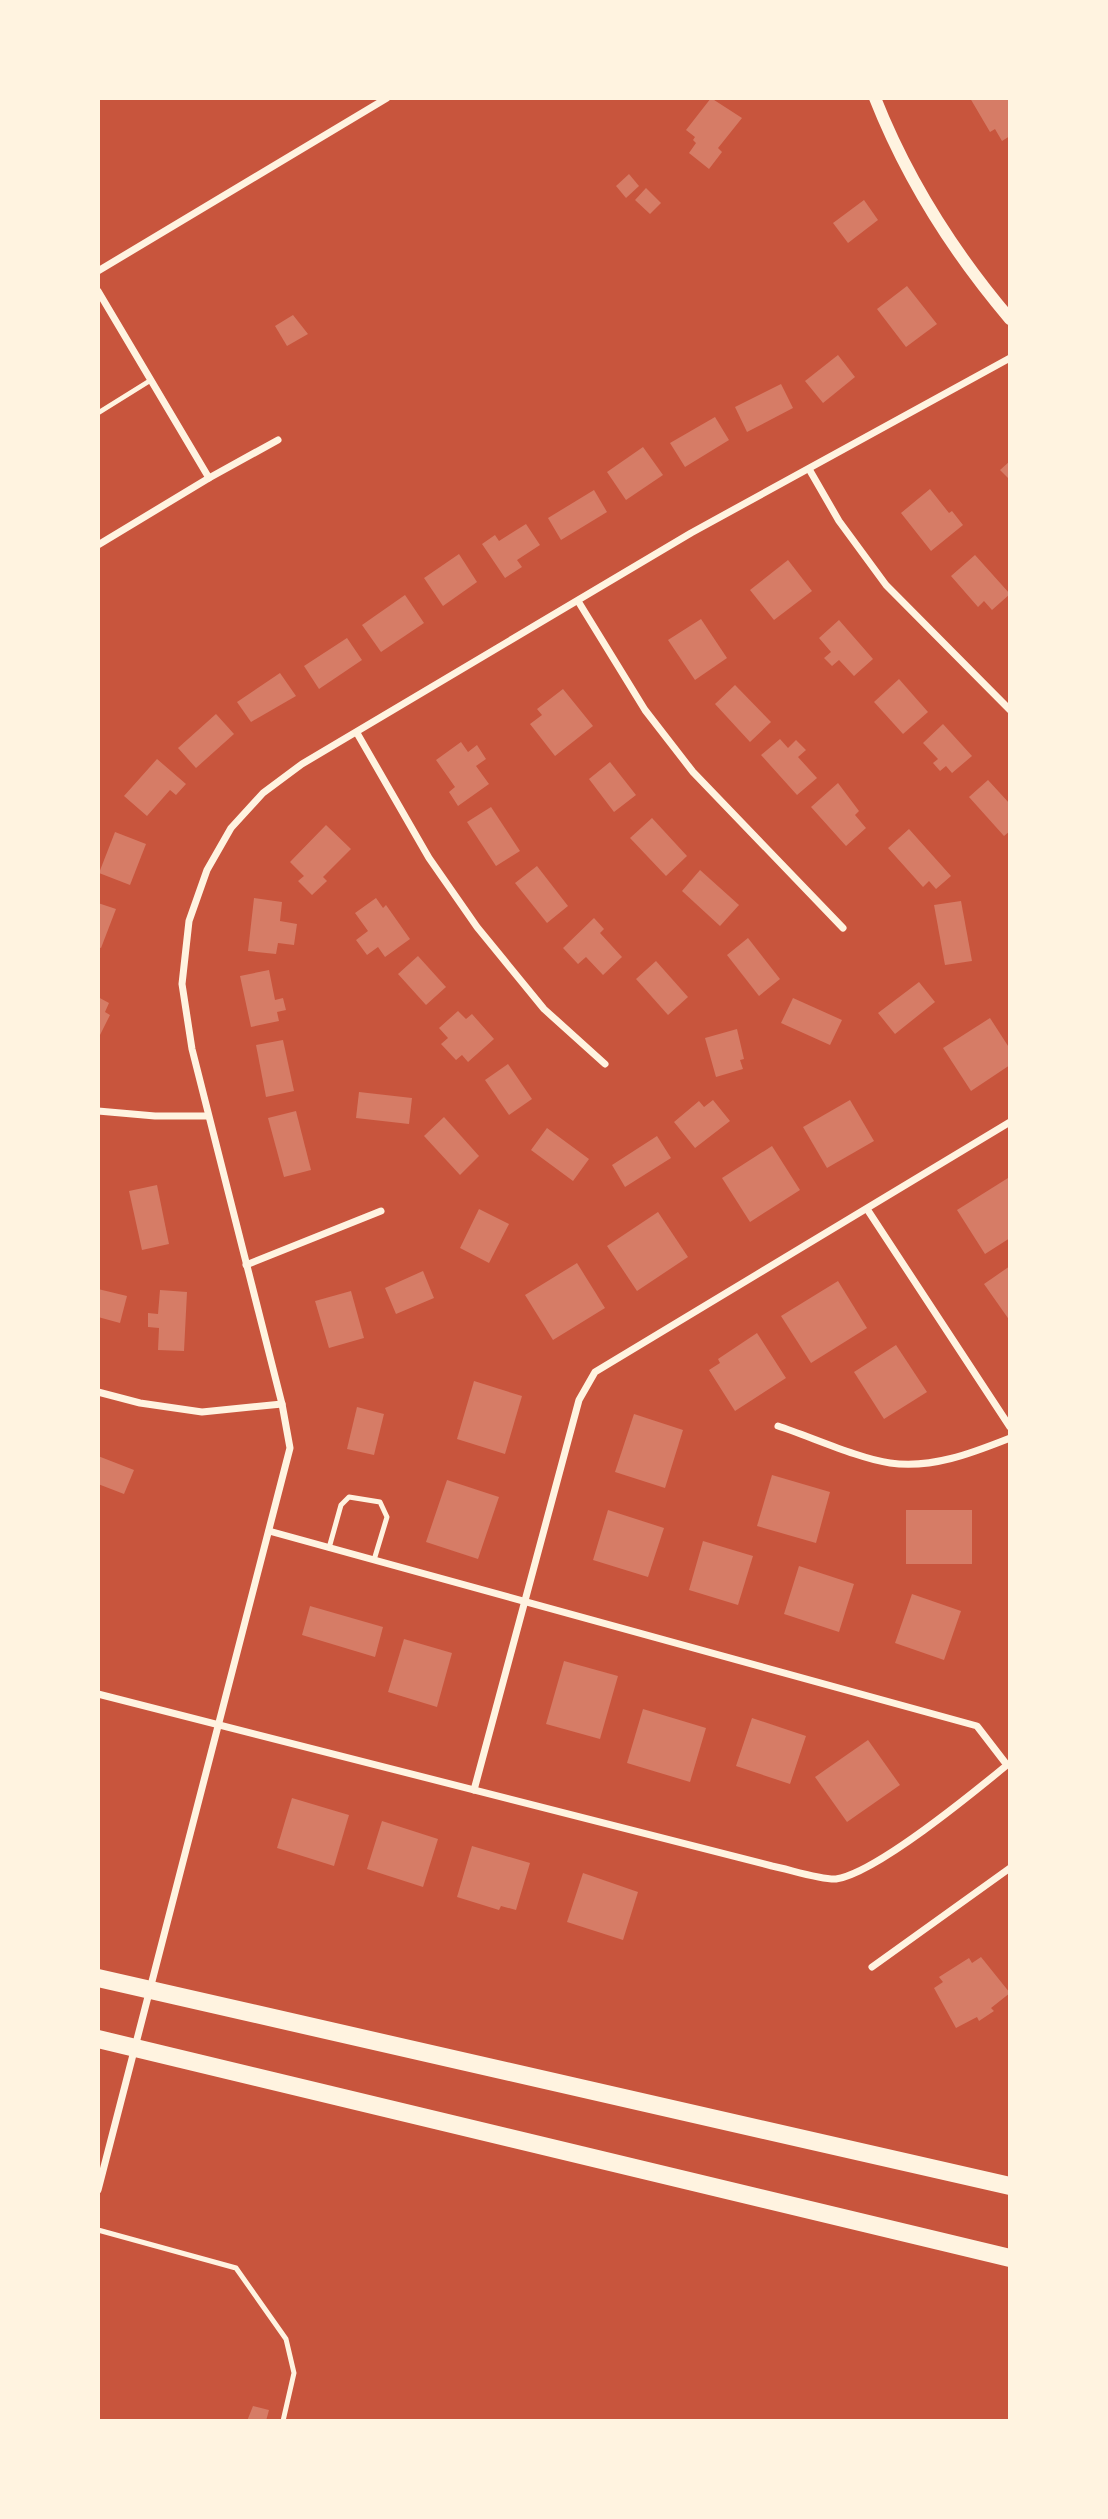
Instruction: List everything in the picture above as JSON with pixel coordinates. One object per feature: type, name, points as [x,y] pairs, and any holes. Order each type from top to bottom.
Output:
[{"type":"main road","points":[[98,1978],[1010,2186]]},
{"type":"main road","points":[[98,2039],[1010,2258]]},
{"type":"street","points":[[98,271],[387,98]]},
{"type":"street","points":[[875,98],[923,197],[968,267],[1010,319]]},
{"type":"street","points":[[98,290],[209,478]]},
{"type":"street","points":[[98,2190],[290,1448],[282,1404],[192,1049],[182,984],[189,921],[207,870],[231,828],[263,793],[302,764],[808,469],[1010,358]]},
{"type":"street","points":[[98,545],[278,440]]},
{"type":"street","points":[[808,469],[839,521],[886,585],[1010,709]]},
{"type":"street","points":[[578,601],[645,710],[693,772],[843,928]]},
{"type":"street","points":[[357,733],[429,858],[477,927],[544,1009],[605,1064]]},
{"type":"street","points":[[98,1111],[155,1116],[208,1116]]},
{"type":"street","points":[[474,1790],[527,1604],[579,1400],[595,1372],[1010,1122]]},
{"type":"street","points":[[867,1209],[1010,1427]]},
{"type":"street","points":[[246,1265],[381,1211]]},
{"type":"street","points":[[98,1392],[140,1403],[202,1412],[282,1404]]},
{"type":"street","points":[[778,1426],[889,1463],[930,1463],[972,1453],[1010,1438]]},
{"type":"street","points":[[98,1693],[772,1866],[835,1879],[874,1863],[1009,1767],[977,1726],[810,1677],[527,1604],[269,1531]]},
{"type":"street","points":[[872,1967],[1010,1868]]},
{"type":"lane","points":[[98,413],[151,380]]},
{"type":"lane","points":[[329,1548],[341,1505],[349,1497],[380,1502],[387,1517],[374,1560]]},
{"type":"lane","points":[[98,2230],[236,2268],[286,2339],[294,2373],[283,2421]]},
{"type":"building","points":[[711,98],[742,118],[718,148],[722,152],[709,169],[689,153],[696,143],[693,140],[695,137],[686,130]]},
{"type":"building","points":[[970,98],[1010,98],[1010,136],[1002,141],[995,129],[990,132]]},
{"type":"building","points":[[629,174],[639,186],[626,198],[616,186]]},
{"type":"building","points":[[646,188],[661,203],[650,214],[635,200]]},
{"type":"building","points":[[864,200],[878,220],[848,243],[833,223]]},
{"type":"building","points":[[907,286],[937,324],[906,347],[877,309]]},
{"type":"building","points":[[293,315],[308,334],[287,346],[275,326]]},
{"type":"building","points":[[838,355],[855,377],[823,403],[805,381]]},
{"type":"building","points":[[781,384],[793,408],[747,432],[735,407]]},
{"type":"building","points":[[715,417],[729,440],[685,467],[670,443]]},
{"type":"building","points":[[643,447],[663,475],[626,500],[607,472]]},
{"type":"building","points":[[1010,461],[1010,480],[1000,470]]},
{"type":"building","points":[[930,489],[949,513],[952,511],[963,525],[931,551],[901,513]]},
{"type":"building","points":[[594,490],[607,512],[561,540],[548,518]]},
{"type":"building","points":[[526,524],[540,545],[517,560],[522,567],[505,578],[482,544],[495,535],[499,541]]},
{"type":"building","points":[[459,554],[477,582],[443,606],[424,578]]},
{"type":"building","points":[[975,555],[1010,594],[992,610],[984,601],[978,607],[951,576]]},
{"type":"building","points":[[788,560],[812,591],[774,620],[750,590]]},
{"type":"building","points":[[405,595],[424,623],[381,652],[362,625]]},
{"type":"building","points":[[701,619],[727,658],[695,680],[668,640]]},
{"type":"building","points":[[839,620],[873,659],[854,676],[839,660],[832,666],[824,658],[831,652],[819,638]]},
{"type":"building","points":[[347,638],[362,660],[319,689],[304,666]]},
{"type":"building","points":[[280,673],[296,696],[251,722],[237,702]]},
{"type":"building","points":[[899,679],[928,712],[903,734],[874,702]]},
{"type":"building","points":[[735,685],[771,722],[750,742],[715,704]]},
{"type":"building","points":[[563,689],[593,726],[555,756],[530,724],[542,715],[537,709]]},
{"type":"building","points":[[216,714],[234,734],[196,768],[178,748]]},
{"type":"building","points":[[943,724],[972,756],[952,773],[946,766],[940,771],[933,763],[938,759],[923,743]]},
{"type":"building","points":[[780,739],[788,748],[796,740],[806,750],[798,757],[817,778],[797,795],[761,755]]},
{"type":"building","points":[[461,742],[468,752],[477,745],[486,759],[476,766],[489,784],[458,806],[449,792],[455,787],[436,760]]},
{"type":"building","points":[[157,759],[186,784],[176,795],[170,790],[147,816],[124,796]]},
{"type":"building","points":[[610,762],[636,795],[614,812],[589,779]]},
{"type":"building","points":[[988,780],[1010,804],[1010,831],[1004,836],[969,797]]},
{"type":"building","points":[[838,783],[859,811],[855,815],[866,828],[846,846],[811,807]]},
{"type":"building","points":[[491,807],[520,851],[496,866],[467,822]]},
{"type":"building","points":[[652,818],[687,856],[666,876],[630,838]]},
{"type":"building","points":[[326,825],[351,849],[323,877],[327,881],[312,895],[298,881],[304,876],[290,862]]},
{"type":"building","points":[[909,829],[951,876],[936,889],[929,881],[923,887],[888,848]]},
{"type":"building","points":[[115,832],[146,844],[130,885],[99,873]]},
{"type":"building","points":[[537,866],[568,906],[547,923],[515,883]]},
{"type":"building","points":[[700,870],[739,905],[720,926],[682,891]]},
{"type":"building","points":[[254,898],[282,902],[280,921],[297,924],[294,945],[278,943],[276,954],[248,951]]},
{"type":"building","points":[[376,898],[383,908],[386,905],[410,939],[385,957],[378,947],[367,955],[356,940],[368,931],[355,913]]},
{"type":"building","points":[[961,901],[972,961],[945,965],[934,905]]},
{"type":"building","points":[[98,903],[116,909],[101,948],[98,947]]},
{"type":"building","points":[[594,918],[604,929],[600,933],[622,957],[603,975],[586,957],[578,964],[563,948]]},
{"type":"building","points":[[748,938],[780,979],[759,996],[727,955]]},
{"type":"building","points":[[418,956],[446,987],[426,1005],[398,974]]},
{"type":"building","points":[[656,961],[688,997],[668,1015],[636,979]]},
{"type":"building","points":[[269,970],[275,1000],[283,998],[286,1010],[277,1012],[279,1021],[251,1027],[240,976]]},
{"type":"building","points":[[919,982],[935,1002],[895,1034],[878,1013]]},
{"type":"building","points":[[98,997],[109,1003],[105,1012],[110,1015],[98,1039]]},
{"type":"building","points":[[793,998],[842,1020],[830,1045],[781,1023]]},
{"type":"building","points":[[458,1011],[466,1019],[472,1014],[494,1039],[468,1062],[462,1055],[456,1060],[441,1044],[448,1038],[439,1028]]},
{"type":"building","points":[[990,1018],[1010,1049],[1010,1065],[971,1091],[943,1048]]},
{"type":"building","points":[[737,1029],[744,1059],[740,1060],[743,1069],[716,1077],[705,1038]]},
{"type":"building","points":[[283,1040],[294,1091],[266,1097],[256,1045]]},
{"type":"building","points":[[508,1064],[532,1099],[509,1115],[485,1080]]},
{"type":"building","points":[[359,1092],[412,1098],[409,1124],[356,1118]]},
{"type":"building","points":[[713,1100],[730,1121],[695,1148],[674,1122],[699,1101],[704,1107]]},
{"type":"building","points":[[850,1100],[874,1141],[827,1168],[803,1127]]},
{"type":"building","points":[[296,1111],[311,1170],[284,1177],[268,1118]]},
{"type":"building","points":[[444,1117],[479,1156],[460,1175],[424,1136]]},
{"type":"building","points":[[547,1128],[589,1159],[573,1181],[531,1150]]},
{"type":"building","points":[[657,1136],[671,1158],[625,1187],[612,1165]]},
{"type":"building","points":[[772,1146],[800,1190],[750,1222],[722,1178]]},
{"type":"building","points":[[1008,1178],[1010,1238],[985,1254],[957,1210]]},
{"type":"building","points":[[157,1185],[169,1244],[142,1250],[129,1191]]},
{"type":"building","points":[[479,1209],[509,1224],[489,1263],[460,1248]]},
{"type":"building","points":[[658,1212],[688,1257],[637,1291],[607,1246]]},
{"type":"building","points":[[577,1263],[605,1308],[553,1340],[525,1295]]},
{"type":"building","points":[[1010,1266],[1010,1321],[984,1284]]},
{"type":"building","points":[[423,1271],[434,1298],[396,1314],[385,1288]]},
{"type":"building","points":[[838,1281],[867,1328],[811,1363],[781,1316]]},
{"type":"building","points":[[98,1289],[127,1296],[120,1323],[98,1317]]},
{"type":"building","points":[[160,1290],[187,1292],[184,1351],[158,1350],[159,1328],[148,1327],[148,1313],[158,1314]]},
{"type":"building","points":[[351,1291],[364,1338],[329,1348],[315,1301]]},
{"type":"building","points":[[757,1333],[786,1378],[735,1411],[709,1370],[720,1363],[718,1359]]},
{"type":"building","points":[[896,1345],[927,1392],[884,1419],[854,1372]]},
{"type":"building","points":[[474,1381],[522,1396],[505,1454],[457,1439]]},
{"type":"building","points":[[357,1407],[384,1414],[374,1455],[347,1449]]},
{"type":"building","points":[[634,1414],[683,1430],[665,1488],[615,1472]]},
{"type":"building","points":[[98,1456],[134,1470],[124,1494],[98,1484]]},
{"type":"building","points":[[772,1475],[830,1492],[816,1543],[757,1526]]},
{"type":"building","points":[[447,1480],[499,1497],[478,1559],[426,1542]]},
{"type":"building","points":[[608,1510],[664,1528],[648,1577],[593,1560]]},
{"type":"building","points":[[906,1510],[972,1510],[972,1564],[906,1564]]},
{"type":"building","points":[[703,1541],[753,1556],[738,1605],[689,1590]]},
{"type":"building","points":[[799,1566],[854,1584],[839,1632],[784,1614]]},
{"type":"building","points":[[912,1594],[961,1611],[944,1660],[895,1643]]},
{"type":"building","points":[[310,1606],[383,1627],[375,1657],[302,1635]]},
{"type":"building","points":[[404,1639],[452,1653],[437,1707],[388,1692]]},
{"type":"building","points":[[564,1661],[618,1676],[600,1739],[546,1724]]},
{"type":"building","points":[[643,1709],[706,1728],[690,1782],[627,1763]]},
{"type":"building","points":[[752,1718],[806,1736],[790,1784],[736,1766]]},
{"type":"building","points":[[868,1740],[900,1785],[847,1822],[815,1777]]},
{"type":"building","points":[[292,1798],[349,1815],[334,1866],[277,1848]]},
{"type":"building","points":[[382,1821],[438,1839],[423,1887],[367,1869]]},
{"type":"building","points":[[472,1846],[530,1863],[516,1910],[501,1906],[499,1910],[457,1897]]},
{"type":"building","points":[[583,1873],[638,1892],[623,1940],[567,1922]]},
{"type":"building","points":[[981,1957],[1010,1993],[991,2008],[994,2011],[979,2021],[977,2017],[956,2028],[934,1988],[943,1982],[939,1977],[969,1958],[972,1963]]},
{"type":"building","points":[[253,2406],[269,2410],[266,2421],[247,2421]]}]
